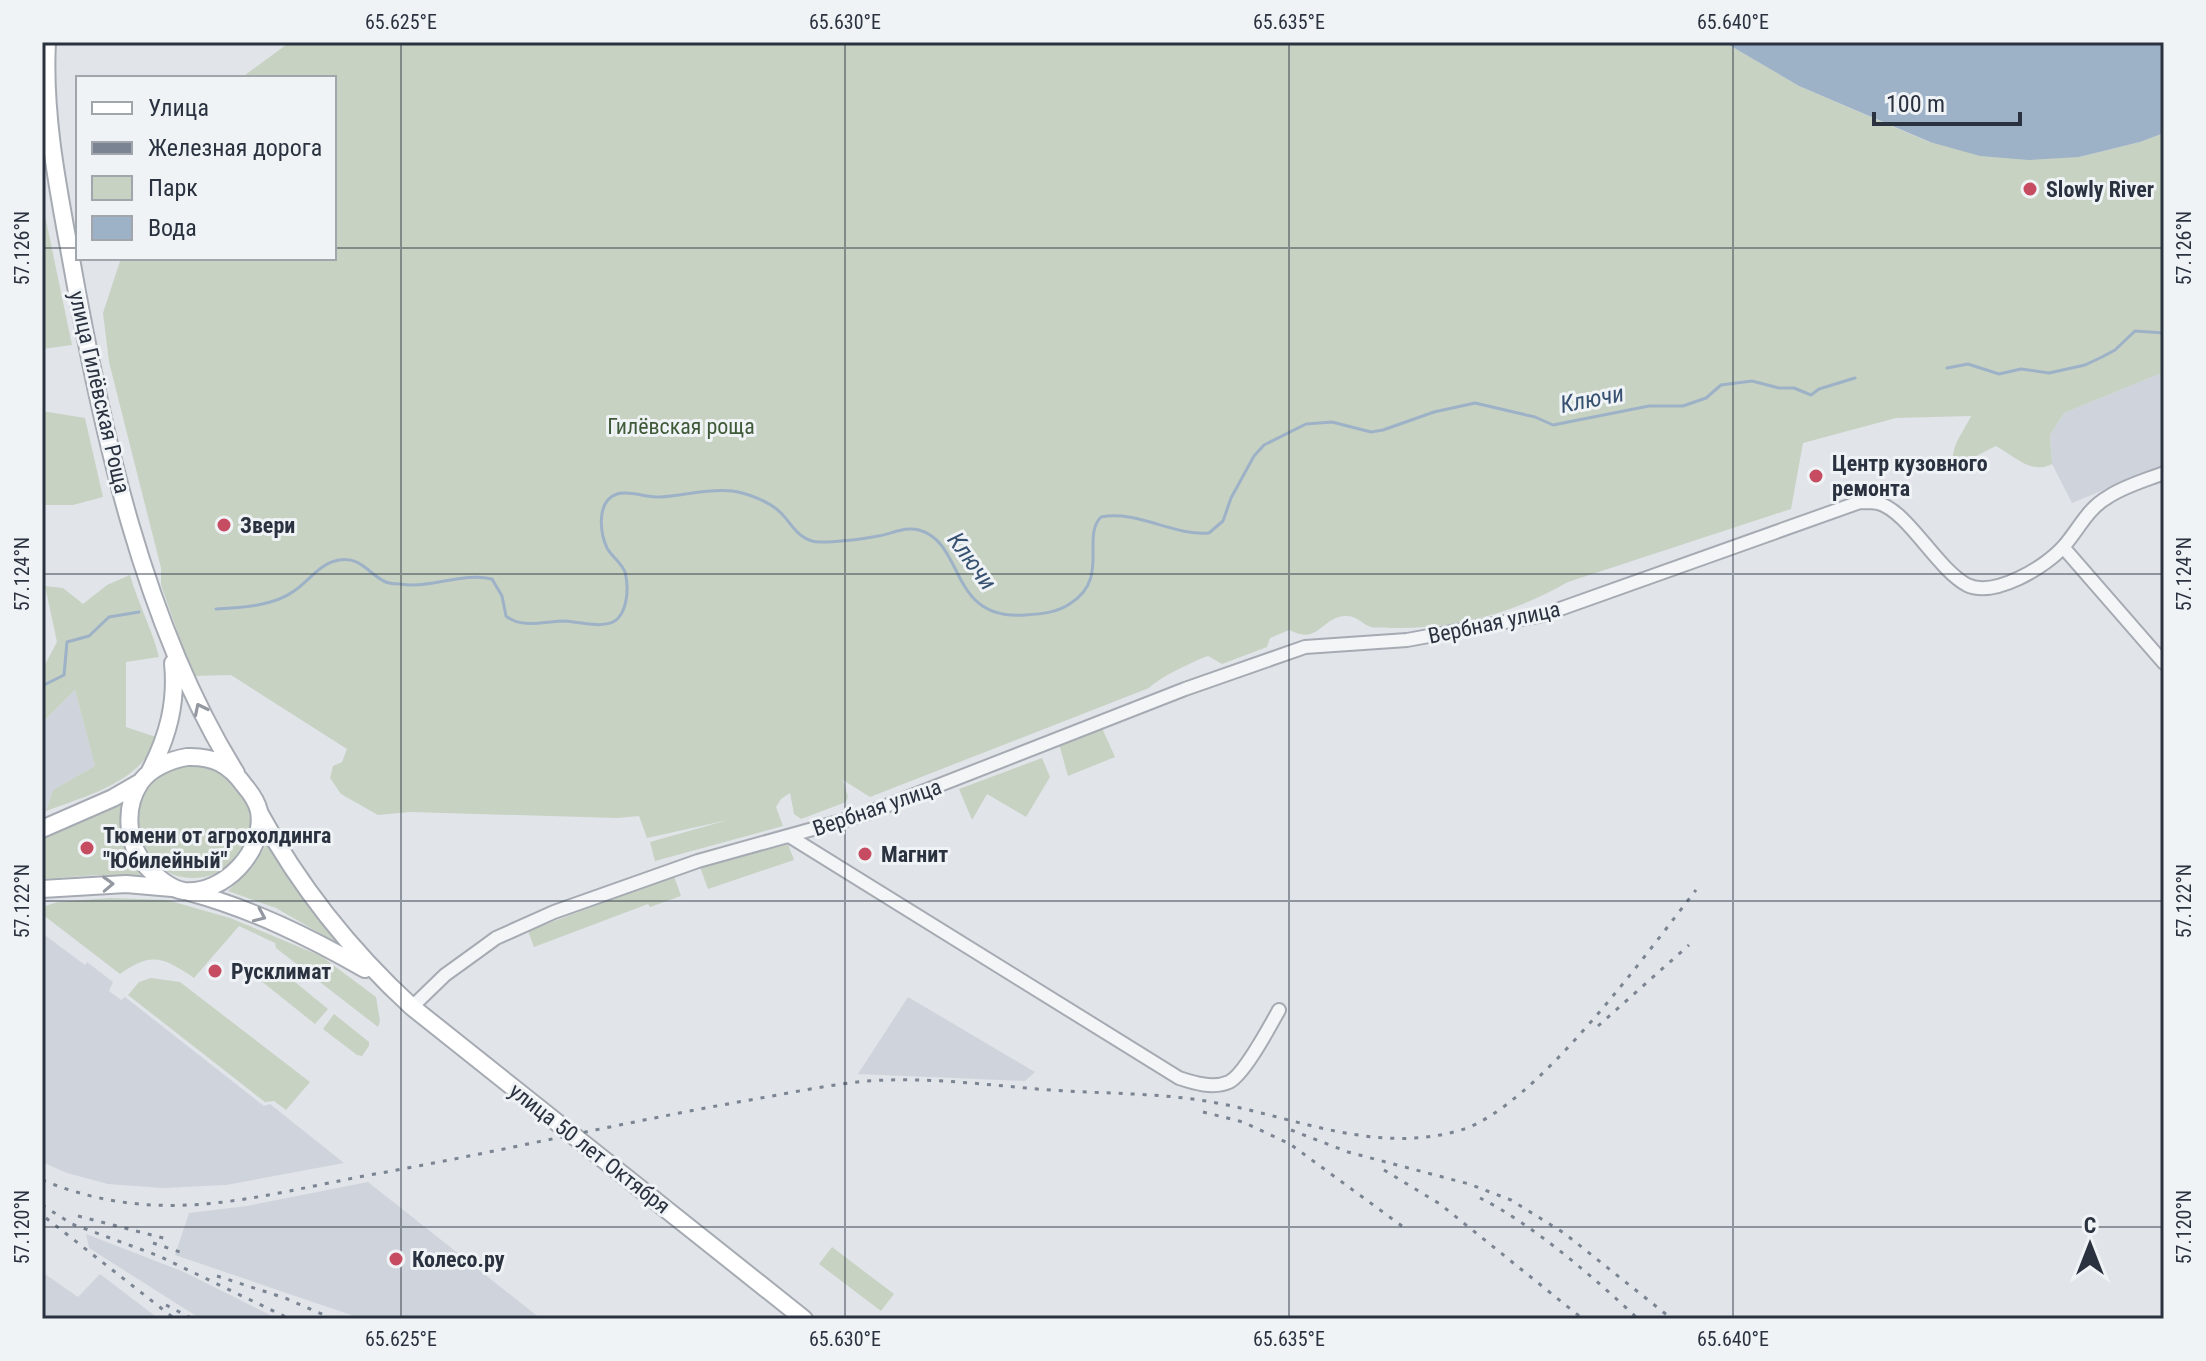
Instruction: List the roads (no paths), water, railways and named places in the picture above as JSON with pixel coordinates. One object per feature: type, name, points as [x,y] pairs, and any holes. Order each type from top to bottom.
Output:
[{"type":"main road","name":"улица Гилёвская Роща","points":[[47,42],[47,105],[80,308],[127,512],[171,642]]},
{"type":"main road","points":[[171,642],[196,703],[250,792],[277,845],[323,913],[377,975]]},
{"type":"main road","points":[[171,642],[174,702],[168,728],[130,816],[133,847],[144,864],[180,890],[223,880],[243,863],[256,838],[259,812]]},
{"type":"main road","points":[[42,829],[113,798],[176,759],[198,756],[221,762],[236,773]]},
{"type":"main road","points":[[42,889],[126,884],[180,890],[229,902],[317,942],[377,975]]},
{"type":"main road","name":"улица 50 лет Октября","points":[[377,975],[412,1007],[804,1319]]},
{"type":"street","points":[[2164,473],[2108,496],[2084,517],[2063,547],[2164,663]]},
{"type":"street","name":"Вербная улица","points":[[412,1007],[445,975],[496,938],[554,912],[688,864],[863,815],[1097,722],[1305,647],[1407,640],[1543,615],[1860,502],[1879,504],[1893,511],[1954,578],[1972,587],[1986,589],[2010,581],[2039,567],[2063,547]]},
{"type":"street","name":"Вербная улица","points":[[789,836],[1179,1078],[1202,1085],[1229,1082],[1246,1064],[1279,1010]]},
{"type":"water","points":[[1724,42],[2164,42],[2164,133],[2079,157],[2029,160],[1980,156],[1930,142],[1799,86]]},
{"type":"waterway","name":"Ключи","points":[[1947,368],[1968,364],[1999,374],[2021,369],[2049,373],[2085,365],[2102,357],[2115,350],[2135,331],[2164,333]]},
{"type":"waterway","name":"Ключи","points":[[216,609],[246,607],[277,600],[294,591],[326,565],[347,560],[358,563],[393,584],[412,585],[481,577],[492,579],[502,596],[506,616],[519,622],[608,624],[622,613],[627,592],[625,572],[607,548],[603,534],[603,510],[610,498],[622,493],[660,497],[723,490],[765,502],[781,513],[798,533],[812,541],[844,541],[919,530],[934,538],[945,550],[970,594],[983,606],[1000,614],[1043,613],[1066,606],[1083,593],[1092,570],[1093,535],[1101,517],[1128,517],[1182,531],[1209,533],[1223,521],[1231,498],[1254,456],[1264,445],[1306,424],[1332,422],[1371,432],[1475,403],[1535,417],[1553,425],[1649,406],[1683,406],[1706,398],[1721,385],[1752,381],[1779,388],[1794,388],[1811,395],[1819,389],[1855,378]]},
{"type":"waterway","name":"Ключи","points":[[42,686],[64,675],[67,642],[89,636],[109,617],[139,612]]},
{"type":"railway","points":[[42,1180],[86,1195],[128,1203],[208,1204],[289,1191],[744,1101],[836,1085],[888,1080],[1185,1098],[1364,1136],[1429,1137],[1461,1130],[1491,1116],[1522,1092],[1588,1025],[1696,890]]},
{"type":"railway","points":[[1598,1026],[1689,945]]},
{"type":"railway","points":[[1203,1112],[1243,1122],[1290,1144],[1402,1226]]},
{"type":"railway","points":[[1291,1130],[1348,1152],[1469,1184],[1511,1200],[1564,1233],[1672,1319]]},
{"type":"railway","points":[[1384,1170],[1440,1204],[1583,1319]]},
{"type":"railway","points":[[1480,1198],[1541,1237],[1638,1319]]},
{"type":"railway","points":[[42,1205],[72,1224],[159,1256],[290,1319]]},
{"type":"railway","points":[[78,1216],[167,1239]]},
{"type":"railway","points":[[46,1218],[175,1319]]},
{"type":"railway","points":[[153,1243],[183,1253]]},
{"type":"railway","points":[[217,1276],[285,1298],[333,1319]]},
{"type":"railway","points":[[166,1305],[193,1319]]},
{"type":"place","name":"Slowly River","points":[[2030,189]]},
{"type":"place","name":"Центр кузовного ремонта","points":[[1816,476]]},
{"type":"place","name":"Звери","points":[[224,525]]},
{"type":"place","name":"Тюмени от агрохолдинга \"Юбилейный\"","points":[[87,848]]},
{"type":"place","name":"Магнит","points":[[865,854]]},
{"type":"place","name":"Русклимат","points":[[215,971]]},
{"type":"place","name":"Колесо.ру","points":[[396,1259]]},
{"type":"park label","name":"Гилёвская роща","points":[[681,426]]}]
